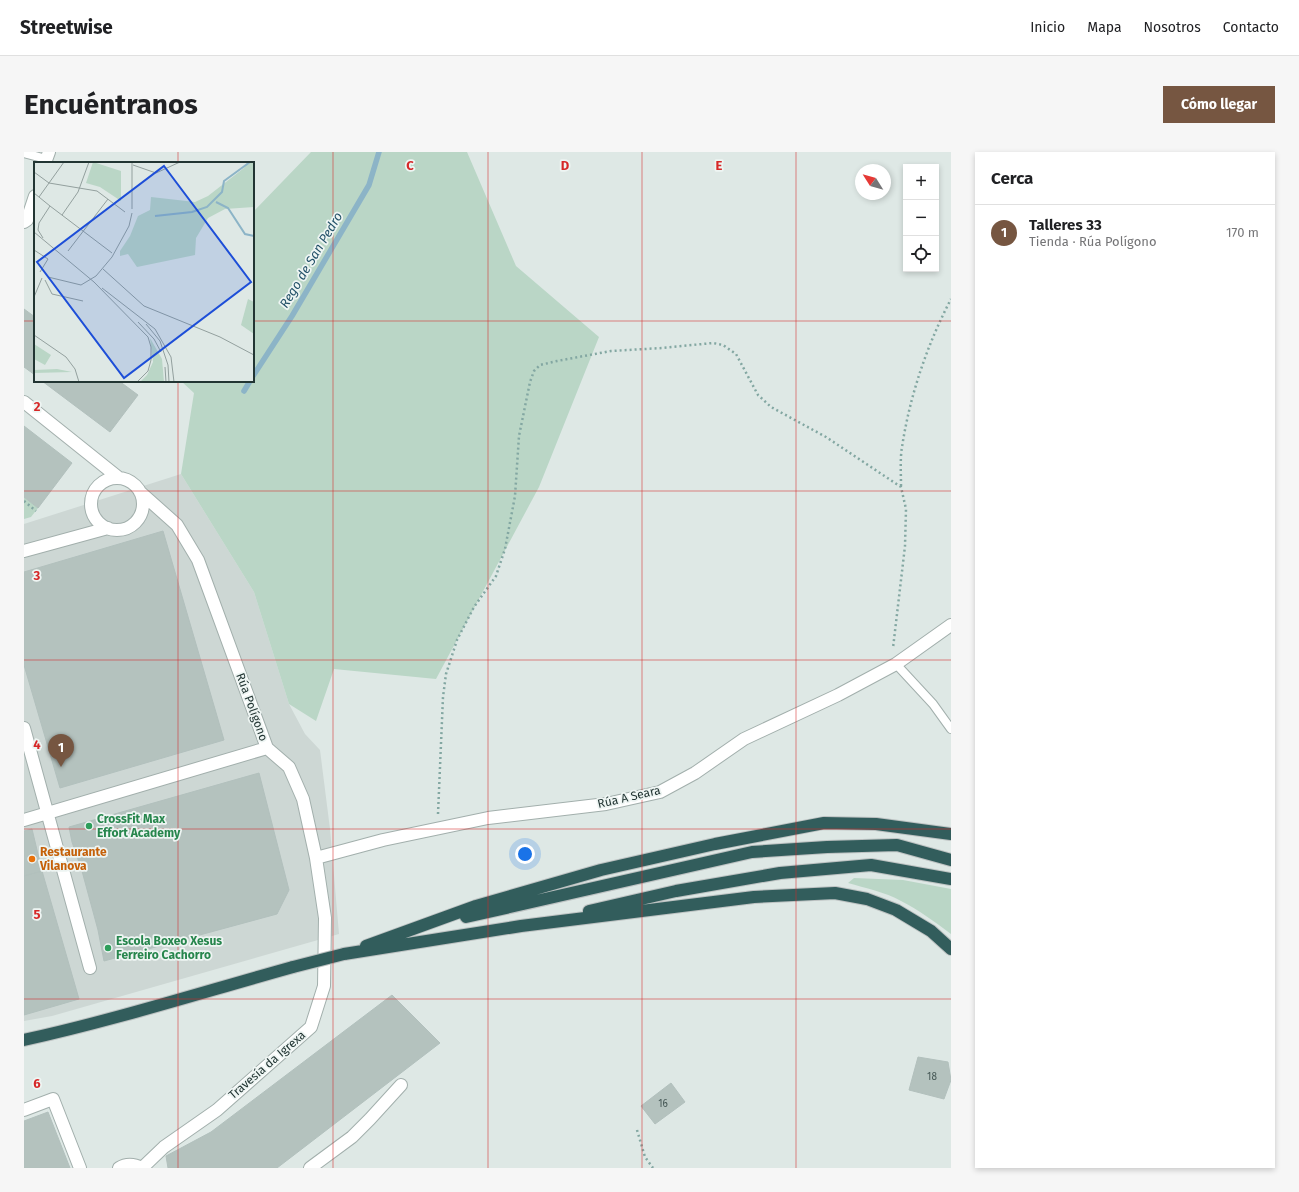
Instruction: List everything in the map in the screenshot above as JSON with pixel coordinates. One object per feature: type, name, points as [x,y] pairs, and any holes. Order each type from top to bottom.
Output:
[{"type":"highway","points":[[344,954],[476,906],[601,870],[715,844],[824,823],[876,824],[951,834]]},
{"type":"highway","points":[[416,929],[752,852],[827,847],[897,845],[951,860]]},
{"type":"highway","points":[[522,926],[676,891],[780,872],[871,865],[951,879]]},
{"type":"highway","points":[[24,1040],[68,1030],[344,954],[522,926],[754,897],[835,893],[867,899],[896,910],[931,932],[951,949]]},
{"type":"street","points":[[24,222],[28,220],[34,199]]},
{"type":"street","points":[[24,402],[119,478],[127,480],[135,485],[140,492],[143,499],[141,515],[130,527],[123,530],[115,530],[101,524],[95,518],[92,511],[91,502],[93,494],[98,487],[108,481],[119,478]]},
{"type":"street","name":"Rúa Polígono","points":[[24,820],[267,748],[198,560],[177,525],[140,492]]},
{"type":"street","points":[[24,551],[108,528]]},
{"type":"street","name":"Rúa A Seara","points":[[316,858],[383,840],[488,818],[606,804],[660,792],[695,773],[744,739],[838,695],[896,664],[951,625]]},
{"type":"street","points":[[24,728],[90,968]]},
{"type":"street","name":"Travesía da Igrexa","points":[[142,1168],[164,1147],[217,1110],[311,1028],[324,986],[325,918],[316,858],[302,799],[289,767],[267,748]]},
{"type":"street","points":[[310,1168],[352,1137],[401,1085]]},
{"type":"street","points":[[24,1110],[53,1099],[80,1168]]},
{"type":"street","points":[[119,1168],[130,1164],[142,1168]]},
{"type":"lane","points":[[24,153],[47,158]]},
{"type":"lane","points":[[896,664],[933,704],[951,729]]},
{"type":"path","points":[[896,664],[893,645],[906,546],[906,509],[901,487],[902,448],[915,390],[937,325],[951,299]]},
{"type":"path","points":[[437,828],[443,697],[446,674],[456,640],[474,607],[496,576],[505,549],[515,496],[519,436],[530,382],[534,371],[540,365],[611,351],[713,343],[724,345],[736,354],[758,395],[771,406],[826,437],[901,487]]},
{"type":"path","points":[[24,501],[36,511]]},
{"type":"path","points":[[637,1130],[644,1157],[653,1168]]},
{"type":"shaded area","points":[[181,474],[254,592],[289,704],[305,734],[320,750],[330,829],[339,934],[52,1016],[24,1021],[24,524]]},
{"type":"green space","points":[[311,152],[467,152],[516,266],[599,337],[539,487],[436,679],[334,669],[316,721],[289,704],[254,592],[181,474],[194,393],[182,382],[254,382],[254,211]]},
{"type":"green space","points":[[24,497],[38,508],[31,517],[24,519]]},
{"type":"green space","points":[[854,878],[903,880],[951,889],[951,934],[921,912],[895,898],[875,890],[848,883]]},
{"type":"building","points":[[24,309],[34,316],[34,374],[24,367]]},
{"type":"building","points":[[43,382],[120,382],[138,395],[110,432]]},
{"type":"building","points":[[24,426],[72,463],[38,508],[24,497]]},
{"type":"building","points":[[163,531],[224,740],[60,788],[24,665],[24,572]]},
{"type":"building","points":[[259,773],[289,890],[277,914],[104,961],[98,930],[69,827]]},
{"type":"building","name":"Restaurante Vilanova","points":[[32,829],[42,871],[24,876],[24,831]]},
{"type":"building","points":[[42,871],[79,999],[24,1015],[24,876]]},
{"type":"building","points":[[392,995],[440,1043],[277,1168],[168,1168],[166,1156],[211,1132]]},
{"type":"building","points":[[918,1057],[948,1062],[951,1080],[944,1099],[909,1090]]},
{"type":"building","points":[[671,1083],[685,1102],[655,1124],[641,1106]]},
{"type":"building","points":[[48,1112],[70,1168],[24,1168],[24,1121]]},
{"type":"waterway","name":"Rego de San Pedro","points":[[254,374],[292,316],[369,185],[379,152]]},
{"type":"waterway","name":"Rego de San Pedro","points":[[244,391],[249,382]]},
{"type":"place","name":"Talleres 33","points":[[61,767]]},
{"type":"place","name":"CrossFit Max Effort Academy","points":[[89,826]]},
{"type":"place","name":"Restaurante Vilanova","points":[[32,859]]},
{"type":"place","name":"Escola Boxeo Xesus Ferreiro Cachorro","points":[[108,948]]}]
